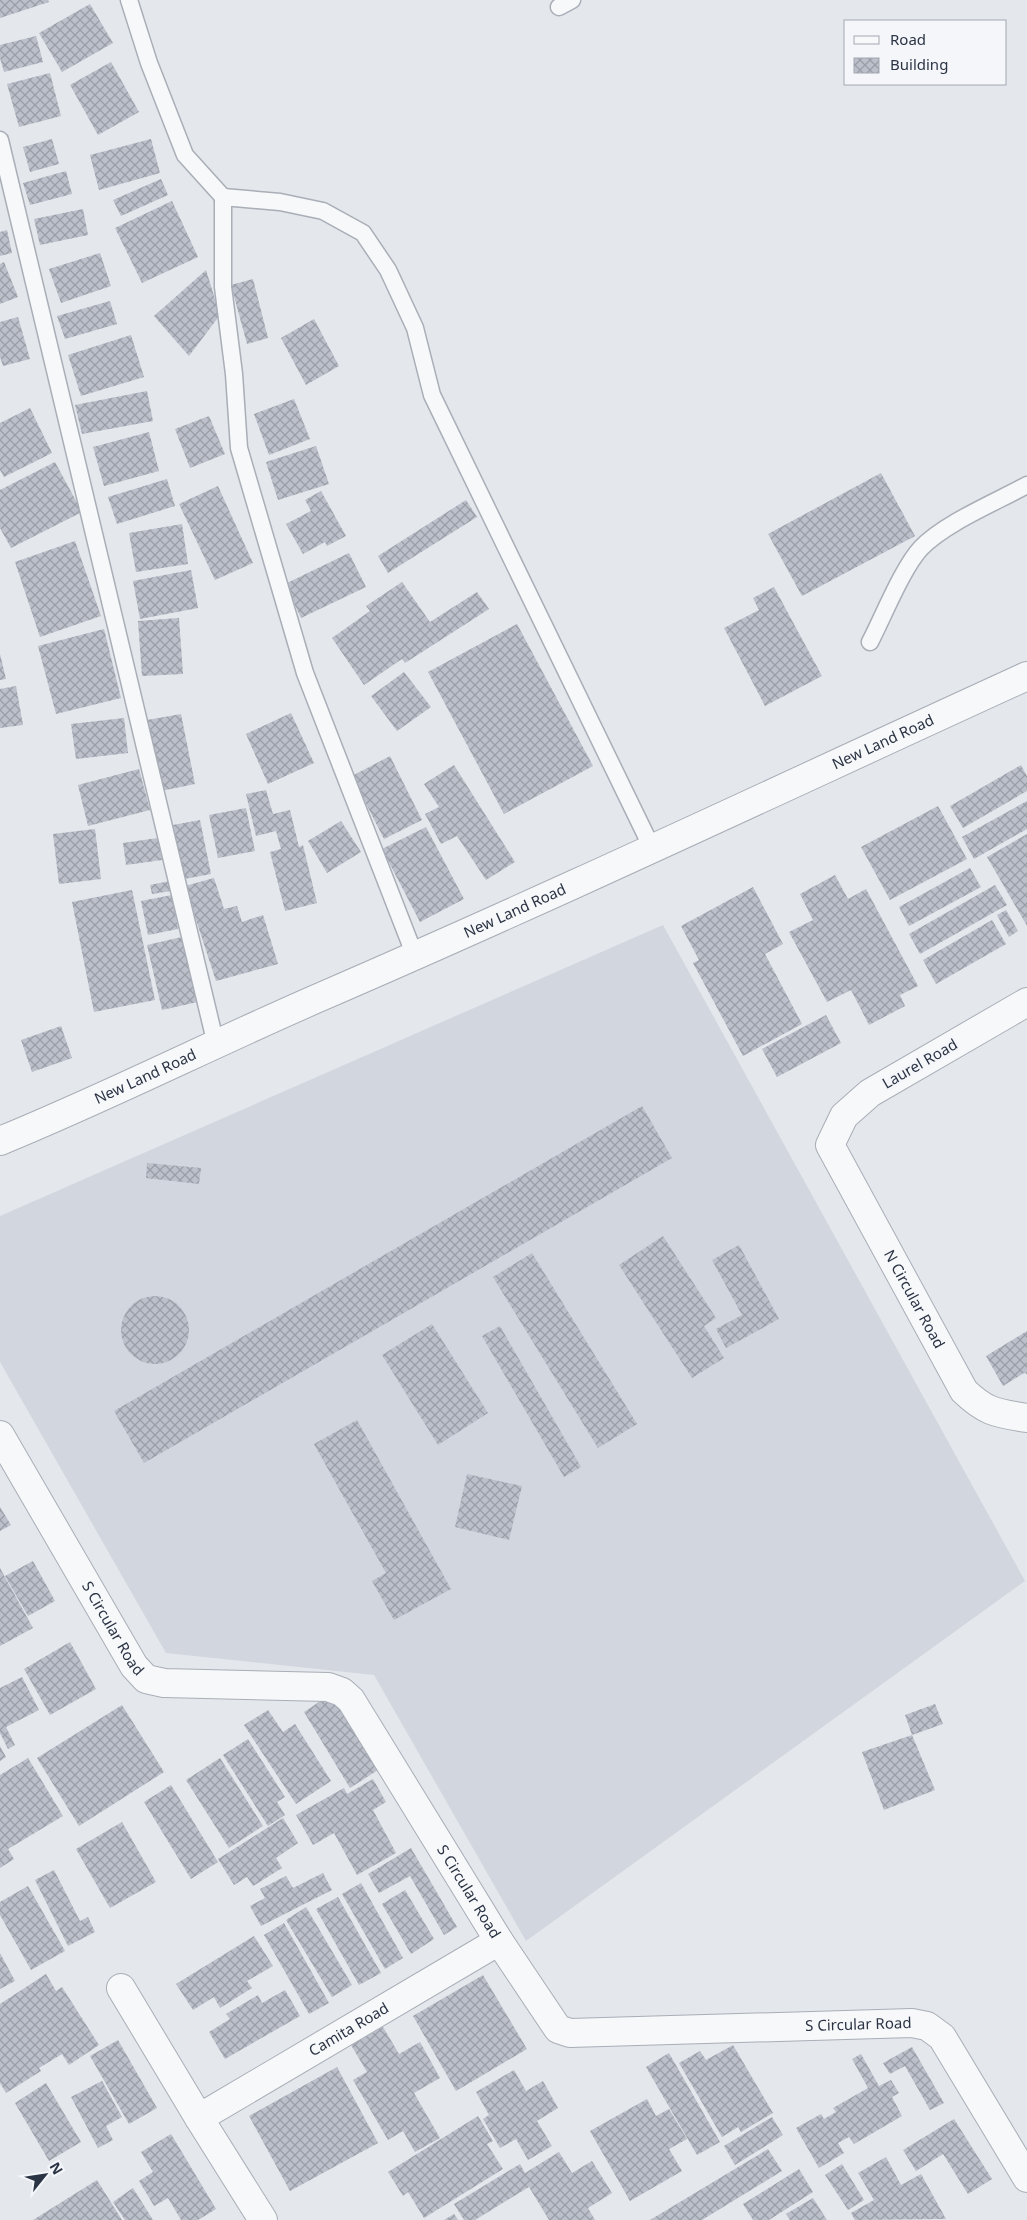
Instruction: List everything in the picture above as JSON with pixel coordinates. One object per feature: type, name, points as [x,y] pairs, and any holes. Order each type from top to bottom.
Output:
[{"type":"street","name":"New Land Road","points":[[0,1141],[568,888],[1027,676]]},
{"type":"street","name":"Laurel Road","points":[[830,1145],[844,1116],[870,1093],[1027,1002]]},
{"type":"street","name":"N Circular Road","points":[[830,1145],[964,1391],[978,1405],[993,1412],[1027,1418]]},
{"type":"street","name":"S Circular Road","points":[[0,1435],[134,1666],[146,1679],[164,1683],[328,1687],[342,1692],[350,1700],[499,1941],[549,2019],[558,2029],[570,2033],[912,2023],[927,2026],[942,2037],[1027,2178]]},
{"type":"street","name":"Camita Road","points":[[199,2118],[499,1941]]},
{"type":"street","points":[[122,1988],[199,2118],[263,2220]]},
{"type":"lane","points":[[129,0],[149,63],[186,154],[223,197],[223,287],[234,374],[239,448],[305,673],[415,956]]},
{"type":"lane","points":[[0,140],[216,1045]]},
{"type":"lane","points":[[223,197],[280,202],[323,211],[363,233],[388,270],[415,328],[432,394],[652,848]]},
{"type":"lane","points":[[870,642],[909,566],[922,548],[949,527],[1027,485]]},
{"type":"shaded area","points":[[663,925],[1025,1581],[526,1941],[374,1675],[166,1653],[0,1362],[0,1216]]},
{"type":"building","points":[[0,0],[48,0],[49,2],[0,18]]},
{"type":"building","points":[[90,4],[113,43],[62,72],[39,33]]},
{"type":"building","points":[[36,36],[43,62],[4,72],[0,58],[0,45]]},
{"type":"building","points":[[111,62],[139,112],[98,135],[70,85]]},
{"type":"building","points":[[50,73],[61,116],[19,127],[7,84]]},
{"type":"building","points":[[52,139],[59,164],[30,172],[23,147]]},
{"type":"building","points":[[151,139],[160,173],[99,190],[90,155]]},
{"type":"building","points":[[66,171],[72,194],[30,205],[23,183]]},
{"type":"building","points":[[161,179],[168,195],[121,216],[113,200]]},
{"type":"building","points":[[172,201],[198,257],[142,283],[115,228]]},
{"type":"building","points":[[83,209],[88,235],[40,245],[34,219]]},
{"type":"building","points":[[7,230],[12,253],[0,256],[0,232]]},
{"type":"building","points":[[100,253],[111,286],[61,303],[49,269]]},
{"type":"building","points":[[4,262],[18,297],[0,304],[0,264]]},
{"type":"building","points":[[206,270],[220,315],[189,356],[154,316]]},
{"type":"building","points":[[253,279],[268,338],[247,344],[231,285]]},
{"type":"building","points":[[110,301],[117,324],[65,339],[57,316]]},
{"type":"building","points":[[18,317],[30,359],[3,366],[0,357],[0,322]]},
{"type":"building","points":[[314,319],[339,366],[306,385],[281,338]]},
{"type":"building","points":[[131,335],[144,377],[81,396],[68,355]]},
{"type":"building","points":[[147,391],[153,421],[82,434],[75,405]]},
{"type":"building","points":[[294,399],[310,439],[269,455],[254,414]]},
{"type":"building","points":[[30,408],[52,453],[4,477],[0,470],[0,423]]},
{"type":"building","points":[[209,416],[225,454],[190,468],[175,429]]},
{"type":"building","points":[[149,432],[159,471],[104,486],[93,447]]},
{"type":"building","points":[[316,446],[329,484],[278,500],[266,462]]},
{"type":"building","points":[[55,462],[82,512],[11,548],[0,528],[0,490]]},
{"type":"building","points":[[881,473],[915,536],[802,596],[768,534]]},
{"type":"building","points":[[167,479],[175,506],[117,524],[108,497]]},
{"type":"building","points":[[218,486],[253,563],[215,580],[179,504]]},
{"type":"building","points":[[321,491],[346,536],[327,546],[325,542],[303,554],[286,524],[311,511],[305,500]]},
{"type":"building","points":[[466,500],[477,517],[388,573],[378,556]]},
{"type":"building","points":[[182,524],[188,564],[136,572],[129,533]]},
{"type":"building","points":[[75,541],[101,616],[40,637],[15,562]]},
{"type":"building","points":[[349,553],[366,587],[301,618],[285,584]]},
{"type":"building","points":[[191,570],[198,608],[140,619],[133,581]]},
{"type":"building","points":[[402,582],[430,622],[477,592],[489,609],[405,663],[402,659],[364,685],[332,638],[370,611],[366,606]]},
{"type":"building","points":[[774,587],[822,676],[765,706],[724,628],[759,610],[753,598]]},
{"type":"building","points":[[179,618],[183,674],[142,676],[138,621]]},
{"type":"building","points":[[517,624],[593,766],[504,814],[428,672]]},
{"type":"building","points":[[104,629],[121,698],[56,714],[38,646]]},
{"type":"building","points":[[0,654],[6,679],[0,680]]},
{"type":"building","points":[[404,672],[431,707],[397,731],[371,696]]},
{"type":"building","points":[[16,686],[23,725],[0,728],[0,689]]},
{"type":"building","points":[[291,713],[314,763],[268,784],[246,734]]},
{"type":"building","points":[[181,714],[195,784],[161,791],[147,720]]},
{"type":"building","points":[[124,718],[128,753],[76,759],[71,724]]},
{"type":"building","points":[[390,756],[422,820],[384,839],[352,776]]},
{"type":"building","points":[[454,765],[515,862],[486,880],[457,836],[441,844],[425,814],[439,807],[424,784]]},
{"type":"building","points":[[1021,765],[1027,776],[1027,791],[963,828],[950,806]]},
{"type":"building","points":[[139,769],[150,810],[88,826],[78,785]]},
{"type":"building","points":[[266,790],[273,814],[290,810],[299,847],[303,845],[317,903],[285,911],[270,852],[281,849],[276,831],[256,836],[246,794]]},
{"type":"building","points":[[1027,801],[1027,829],[974,859],[962,837]]},
{"type":"building","points":[[938,806],[967,859],[890,900],[861,847]]},
{"type":"building","points":[[246,808],[255,851],[218,858],[209,815]]},
{"type":"building","points":[[200,820],[211,874],[184,879],[173,825]]},
{"type":"building","points":[[341,821],[361,852],[327,873],[308,841]]},
{"type":"building","points":[[426,827],[464,899],[420,922],[382,849]]},
{"type":"building","points":[[95,829],[101,879],[59,884],[53,834]]},
{"type":"building","points":[[1027,834],[1027,926],[987,857]]},
{"type":"building","points":[[158,838],[162,860],[126,865],[123,843]]},
{"type":"building","points":[[970,868],[981,887],[909,926],[899,907]]},
{"type":"building","points":[[835,875],[848,899],[866,889],[918,986],[900,995],[905,1006],[869,1025],[851,990],[827,1002],[789,932],[813,920],[800,894]]},
{"type":"building","points":[[214,878],[224,909],[237,906],[242,922],[263,915],[278,964],[216,981],[185,886]]},
{"type":"building","points":[[175,880],[177,890],[152,894],[150,885]]},
{"type":"building","points":[[995,885],[1007,905],[920,954],[909,934]]},
{"type":"building","points":[[753,887],[783,944],[765,954],[802,1024],[743,1056],[693,963],[699,960],[681,926]]},
{"type":"building","points":[[132,890],[155,1000],[94,1012],[72,902]]},
{"type":"building","points":[[172,895],[178,929],[148,935],[141,901]]},
{"type":"building","points":[[1006,910],[1018,931],[1009,937],[997,915]]},
{"type":"building","points":[[992,920],[1006,944],[936,984],[923,960]]},
{"type":"building","points":[[186,936],[202,1001],[162,1010],[147,945]]},
{"type":"building","points":[[826,1015],[841,1043],[777,1077],[762,1049]]},
{"type":"building","points":[[61,1026],[72,1058],[32,1072],[21,1040]]},
{"type":"building","points":[[642,1106],[672,1158],[144,1463],[114,1411]]},
{"type":"building","points":[[147,1163],[201,1168],[199,1184],[146,1178]]},
{"type":"building","points":[[663,1236],[716,1318],[704,1326],[724,1358],[692,1378],[619,1265]]},
{"type":"building","points":[[739,1245],[779,1319],[726,1348],[716,1329],[742,1315],[712,1260]]},
{"type":"building","points":[[532,1253],[637,1424],[598,1448],[493,1277]]},
{"type":"building","points":[[155,1296],[168,1299],[179,1306],[186,1317],[189,1330],[186,1343],[179,1354],[168,1361],[155,1364],[142,1361],[131,1354],[124,1343],[121,1330],[124,1317],[131,1306],[142,1299]]},
{"type":"building","points":[[432,1324],[488,1413],[438,1445],[382,1355]]},
{"type":"building","points":[[500,1326],[581,1467],[564,1477],[482,1336]]},
{"type":"building","points":[[1027,1331],[1027,1374],[1024,1373],[1003,1386],[986,1356]]},
{"type":"building","points":[[357,1420],[451,1589],[394,1620],[372,1581],[386,1573],[314,1444]]},
{"type":"building","points":[[467,1474],[522,1486],[509,1540],[455,1527]]},
{"type":"building","points":[[0,1507],[11,1525],[0,1531]]},
{"type":"building","points":[[33,1561],[55,1601],[28,1616],[5,1576]]},
{"type":"building","points":[[0,1568],[33,1628],[0,1646]]},
{"type":"building","points":[[70,1642],[96,1689],[50,1715],[24,1669]]},
{"type":"building","points":[[22,1677],[39,1710],[6,1727],[15,1745],[8,1749],[0,1733],[0,1688]]},
{"type":"building","points":[[331,1694],[378,1770],[350,1788],[304,1712]]},
{"type":"building","points":[[935,1704],[943,1724],[912,1735],[905,1715]]},
{"type":"building","points":[[122,1705],[164,1772],[79,1826],[37,1758]]},
{"type":"building","points":[[268,1710],[283,1732],[295,1724],[331,1781],[296,1804],[244,1725]]},
{"type":"building","points":[[912,1735],[935,1790],[884,1810],[862,1752]]},
{"type":"building","points":[[248,1739],[285,1797],[277,1802],[285,1815],[268,1826],[223,1755]]},
{"type":"building","points":[[0,1746],[6,1757],[0,1761]]},
{"type":"building","points":[[28,1758],[63,1816],[8,1849],[14,1859],[0,1868],[0,1775]]},
{"type":"building","points":[[220,1758],[263,1826],[229,1848],[186,1780]]},
{"type":"building","points":[[373,1779],[386,1802],[373,1810],[396,1853],[357,1875],[334,1833],[313,1845],[296,1815],[344,1788],[347,1794]]},
{"type":"building","points":[[171,1785],[218,1862],[191,1879],[144,1802]]},
{"type":"building","points":[[283,1818],[298,1843],[276,1858],[282,1868],[253,1886],[247,1877],[234,1885],[218,1859]]},
{"type":"building","points":[[122,1822],[156,1882],[110,1908],[76,1849]]},
{"type":"building","points":[[411,1848],[457,1927],[444,1935],[410,1876],[379,1893],[368,1874]]},
{"type":"building","points":[[54,1870],[80,1921],[88,1917],[95,1932],[68,1946],[35,1880]]},
{"type":"building","points":[[323,1873],[332,1890],[261,1926],[250,1906],[265,1898],[260,1889],[286,1876],[293,1888]]},
{"type":"building","points":[[361,1883],[403,1958],[385,1969],[342,1894]]},
{"type":"building","points":[[28,1886],[65,1951],[31,1970],[0,1915],[0,1902]]},
{"type":"building","points":[[405,1890],[434,1939],[411,1954],[382,1904]]},
{"type":"building","points":[[338,1897],[381,1973],[359,1985],[316,1909]]},
{"type":"building","points":[[306,1907],[352,1985],[332,1997],[286,1920]]},
{"type":"building","points":[[284,1923],[329,2003],[309,2014],[264,1935]]},
{"type":"building","points":[[254,1936],[273,1966],[247,1981],[252,1988],[220,2008],[214,1997],[193,2010],[176,1984]]},
{"type":"building","points":[[0,1953],[15,1981],[0,1989]]},
{"type":"building","points":[[46,1974],[56,1991],[62,1987],[99,2045],[69,2065],[62,2054],[39,2068],[41,2071],[6,2093],[0,2083],[0,2004]]},
{"type":"building","points":[[483,1975],[527,2049],[456,2091],[413,2016]]},
{"type":"building","points":[[285,1990],[300,2016],[225,2059],[209,2032],[230,2019],[226,2014],[258,1995],[262,2003]]},
{"type":"building","points":[[383,2027],[399,2054],[420,2042],[440,2078],[414,2093],[440,2138],[415,2152],[403,2131],[388,2140],[353,2080],[367,2072],[351,2045]]},
{"type":"building","points":[[118,2040],[157,2108],[129,2124],[90,2056]]},
{"type":"building","points":[[733,2045],[773,2113],[741,2132],[738,2127],[722,2137],[679,2063],[700,2051],[706,2060]]},
{"type":"building","points":[[912,2047],[944,2103],[930,2110],[905,2066],[890,2074],[883,2063]]},
{"type":"building","points":[[669,2053],[720,2142],[697,2155],[646,2067]]},
{"type":"building","points":[[861,2054],[879,2086],[891,2080],[899,2093],[892,2097],[902,2116],[854,2144],[849,2137],[838,2143],[844,2153],[819,2168],[796,2128],[821,2114],[824,2119],[836,2112],[833,2108],[868,2088],[852,2059]]},
{"type":"building","points":[[337,2067],[378,2143],[290,2191],[249,2116]]},
{"type":"building","points":[[514,2070],[526,2091],[543,2081],[558,2108],[537,2121],[552,2146],[528,2160],[516,2139],[500,2148],[483,2119],[489,2115],[476,2092]]},
{"type":"building","points":[[102,2081],[122,2117],[106,2126],[113,2140],[98,2148],[71,2097]]},
{"type":"building","points":[[46,2083],[81,2142],[49,2161],[15,2103]]},
{"type":"building","points":[[647,2099],[656,2116],[669,2109],[687,2139],[669,2149],[682,2171],[630,2201],[590,2131]]},
{"type":"building","points":[[478,2116],[493,2141],[487,2144],[503,2169],[424,2218],[408,2192],[403,2196],[388,2172]]},
{"type":"building","points":[[772,2117],[783,2135],[735,2165],[724,2146]]},
{"type":"building","points":[[954,2119],[992,2179],[968,2194],[943,2154],[916,2171],[903,2150]]},
{"type":"building","points":[[171,2134],[216,2209],[198,2220],[181,2220],[168,2198],[154,2206],[139,2181],[153,2172],[141,2152]]},
{"type":"building","points":[[768,2149],[782,2171],[702,2220],[650,2220]]},
{"type":"building","points":[[559,2152],[572,2173],[592,2161],[612,2193],[588,2208],[595,2220],[549,2220],[529,2187],[475,2220],[464,2220],[454,2204],[520,2164],[525,2173]]},
{"type":"building","points":[[886,2157],[901,2185],[921,2174],[946,2219],[855,2220],[851,2213],[874,2200],[858,2173]]},
{"type":"building","points":[[842,2164],[864,2200],[848,2210],[825,2175]]},
{"type":"building","points":[[799,2169],[813,2192],[769,2220],[753,2220],[743,2204]]},
{"type":"building","points":[[97,2180],[122,2220],[33,2220]]},
{"type":"building","points":[[133,2188],[153,2220],[125,2220],[113,2202]]},
{"type":"building","points":[[813,2198],[827,2220],[790,2220],[786,2214]]},
{"type":"building","points":[[454,2214],[458,2220],[444,2220]]}]
